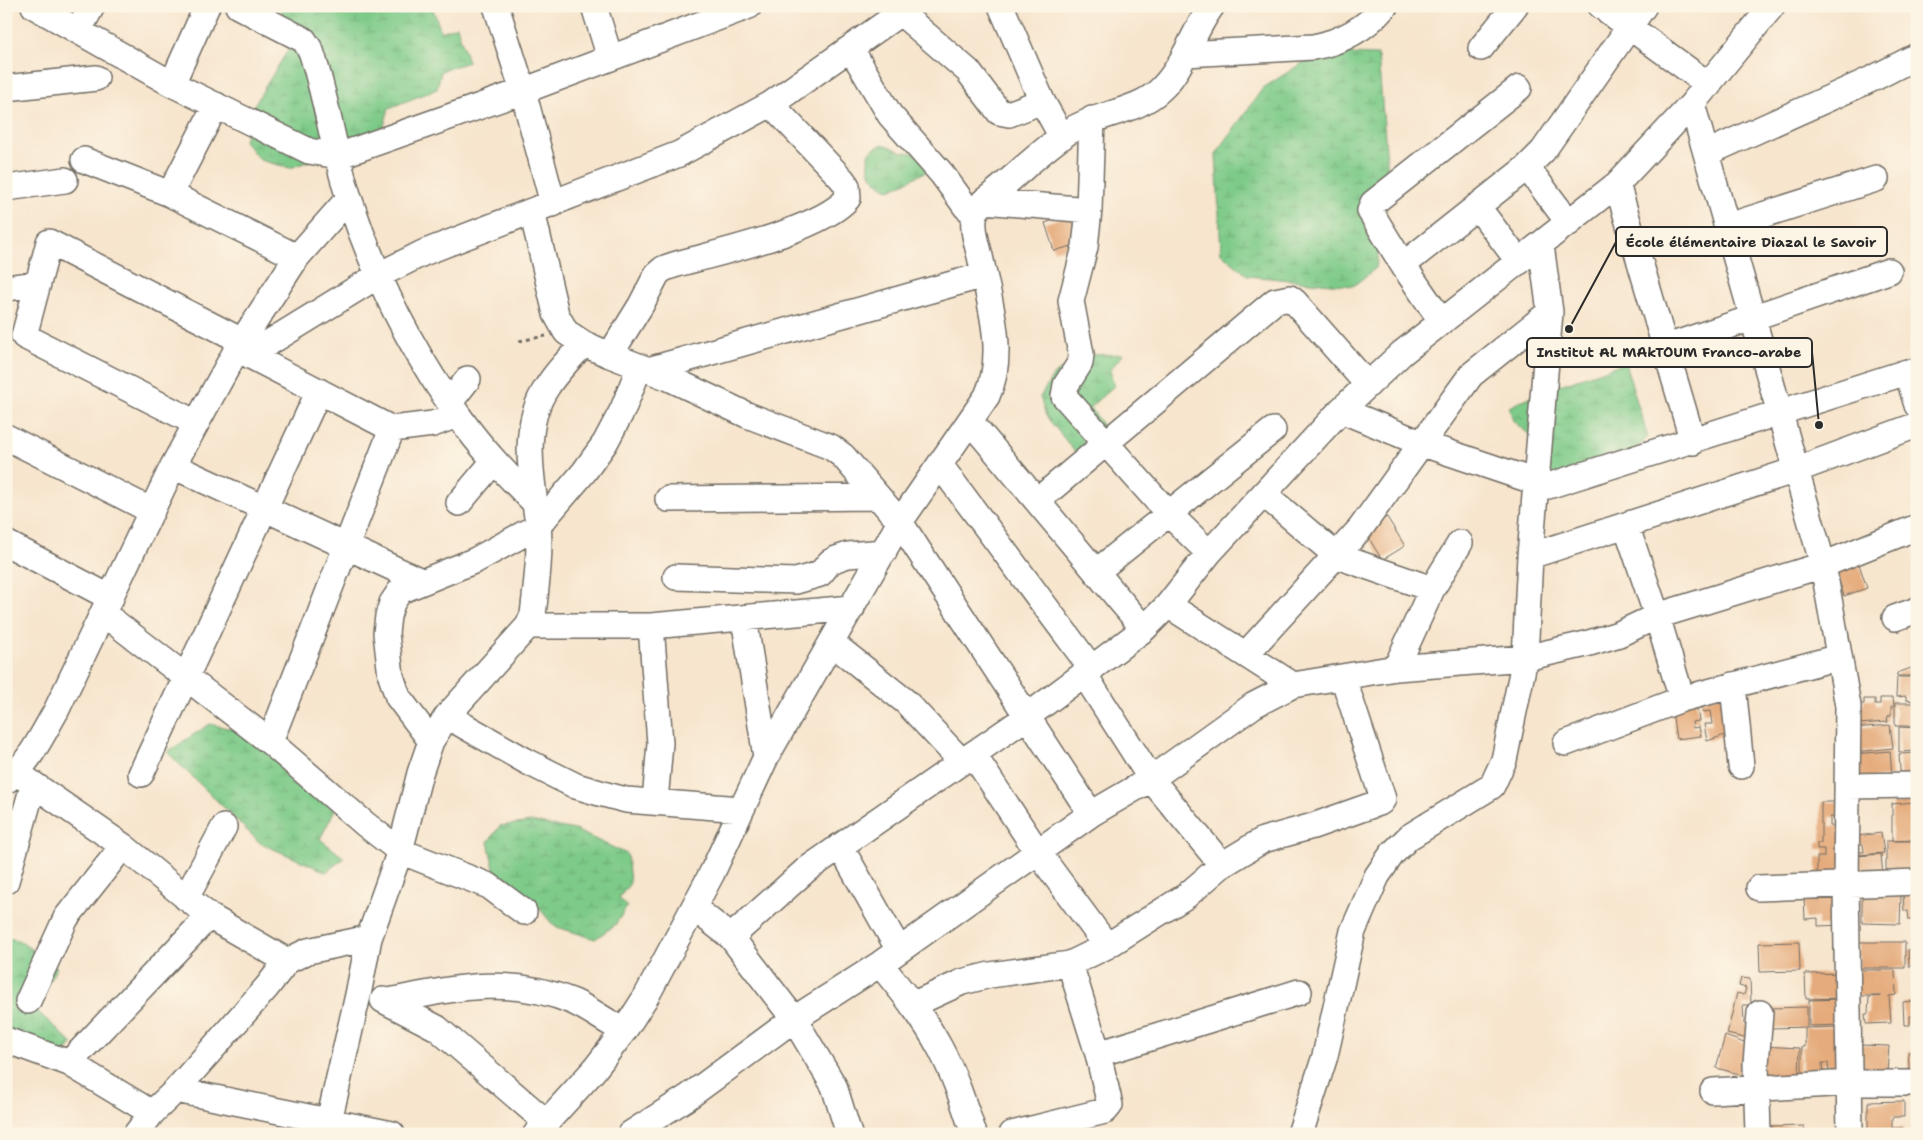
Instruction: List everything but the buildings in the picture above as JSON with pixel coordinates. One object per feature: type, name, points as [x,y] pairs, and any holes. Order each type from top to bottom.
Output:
[{"type":"street","points":[[34,6],[172,84],[309,151],[338,156],[523,91],[610,58],[696,16],[749,6]]},
{"type":"street","points":[[79,30],[92,6]]},
{"type":"street","points":[[172,84],[207,6]]},
{"type":"street","points":[[238,6],[304,40],[311,51],[349,198],[379,276],[416,349],[453,409],[494,461],[533,501]]},
{"type":"street","points":[[496,6],[523,91],[543,207],[552,300],[556,314],[575,338],[748,415],[831,447],[849,463],[900,522],[1091,814]]},
{"type":"street","points":[[594,6],[610,58]]},
{"type":"street","points":[[1001,6],[1042,101],[1062,137]]},
{"type":"street","points":[[358,995],[389,1001],[437,1028],[541,1128],[594,1070],[624,1031],[647,995],[694,908],[766,757],[900,522],[970,421],[994,381],[997,361],[995,335],[975,235],[979,207],[1062,137],[1092,119],[1151,97],[1161,89],[1185,54],[1212,6]]},
{"type":"street","points":[[1185,54],[1313,47],[1334,44],[1371,22],[1385,6]]},
{"type":"street","points":[[1601,6],[1636,16],[1709,85]]},
{"type":"street","points":[[731,937],[806,870],[1028,716],[1144,629],[1168,605],[1209,553],[1265,495],[1340,410],[1402,353],[1617,184],[1709,85],[1766,8]]},
{"type":"street","points":[[1481,48],[1507,9]]},
{"type":"street","points":[[242,349],[423,253],[679,154],[771,104],[906,10],[968,71],[999,112],[1008,114],[1042,101]]},
{"type":"street","points":[[1403,265],[1528,166],[1560,129],[1636,16]]},
{"type":"street","points":[[851,49],[890,114],[942,174],[966,206],[1089,210]]},
{"type":"street","points":[[1708,154],[1874,78],[1917,56]]},
{"type":"street","points":[[6,88],[96,78]]},
{"type":"street","points":[[1442,322],[1403,265],[1370,211],[1373,203],[1519,88]]},
{"type":"street","points":[[610,355],[642,305],[657,274],[663,269],[797,227],[819,218],[843,204],[848,198],[847,186],[842,179],[771,104]]},
{"type":"street","points":[[1692,104],[1708,154],[1823,565],[1848,706],[1846,885],[1850,1134]]},
{"type":"street","points":[[170,194],[216,105]]},
{"type":"street","points":[[1092,119],[1089,210],[1085,247],[1071,301],[1081,354],[1080,363],[1066,385],[1064,396],[1169,514],[1209,553]]},
{"type":"street","points":[[84,160],[170,194],[297,257]]},
{"type":"street","points":[[1528,166],[1568,224]]},
{"type":"street","points":[[1728,226],[1876,179]]},
{"type":"street","points":[[6,188],[65,180]]},
{"type":"street","points":[[1617,184],[1667,347],[1693,442]]},
{"type":"street","points":[[6,881],[19,780],[56,711],[108,606],[173,466],[196,423],[297,257],[349,198]]},
{"type":"street","points":[[1477,206],[1518,262]]},
{"type":"street","points":[[196,423],[24,336],[49,242],[319,391],[392,429],[433,424],[453,409],[468,379]]},
{"type":"street","points":[[1300,1134],[1325,1056],[1353,931],[1376,876],[1392,854],[1409,837],[1492,786],[1504,760],[1525,658],[1530,556],[1538,484],[1550,312],[1541,245]]},
{"type":"street","points":[[1667,347],[1889,271]]},
{"type":"street","points":[[431,741],[398,697],[391,676],[386,633],[388,616],[396,597],[400,591],[476,560],[538,526],[584,472],[605,443],[644,369],[984,275]]},
{"type":"street","points":[[6,288],[38,284]]},
{"type":"street","points":[[1037,501],[1275,301],[1282,298],[1290,298],[1295,302],[1368,385]]},
{"type":"street","points":[[1247,653],[1337,556],[1423,444],[1471,375],[1550,312]]},
{"type":"street","points":[[328,1127],[369,938],[400,851],[420,773],[431,741],[446,716],[528,626],[533,615],[538,526],[533,501],[530,441],[537,409],[545,388],[562,366],[575,338]]},
{"type":"street","points":[[1340,410],[1423,444],[1548,486],[1693,442],[1906,372],[1917,405]]},
{"type":"street","points":[[141,774],[319,391]]},
{"type":"street","points":[[970,421],[1144,629]]},
{"type":"street","points":[[1530,556],[1796,470],[1917,425]]},
{"type":"street","points":[[270,742],[392,429]]},
{"type":"street","points":[[1096,572],[1273,430]]},
{"type":"street","points":[[6,437],[152,511]]},
{"type":"street","points":[[458,503],[494,461]]},
{"type":"street","points":[[940,465],[1088,672],[1151,779],[1222,865]]},
{"type":"street","points":[[173,466],[421,582]]},
{"type":"street","points":[[1265,495],[1337,556],[1432,589]]},
{"type":"street","points":[[668,499],[877,496]]},
{"type":"street","points":[[1626,525],[1657,616],[1682,699]]},
{"type":"street","points":[[630,1134],[688,1096],[794,1019],[890,957],[1091,814],[1151,779],[1254,705],[1294,685],[1396,668],[1525,658],[1586,644],[1618,634],[1657,616],[1823,565],[1917,528]]},
{"type":"street","points":[[6,543],[108,606],[187,677],[270,742],[365,824],[400,851],[489,886],[524,912]]},
{"type":"street","points":[[1396,668],[1432,589],[1460,543]]},
{"type":"street","points":[[676,577],[796,581],[820,574],[830,562],[848,555],[884,552]]},
{"type":"street","points":[[1168,605],[1247,653],[1294,685]]},
{"type":"street","points":[[528,626],[651,626],[852,608]]},
{"type":"street","points":[[744,618],[766,757]]},
{"type":"street","points":[[651,626],[660,743],[656,802]]},
{"type":"street","points":[[832,644],[906,702],[967,758],[1107,946]]},
{"type":"street","points":[[1566,743],[1682,699],[1839,657]]},
{"type":"street","points":[[912,1004],[962,982],[990,975],[1070,964],[1107,946],[1186,896],[1222,865],[1263,840],[1313,826],[1377,804],[1383,799],[1343,677]]},
{"type":"street","points":[[1733,685],[1741,766]]},
{"type":"street","points":[[446,716],[576,786],[626,800],[741,808]]},
{"type":"street","points":[[19,780],[123,846],[209,916],[287,960]]},
{"type":"street","points":[[1847,786],[1917,785]]},
{"type":"street","points":[[186,898],[224,827]]},
{"type":"street","points":[[28,1001],[66,918],[123,846]]},
{"type":"street","points":[[840,846],[912,1004],[940,1047],[950,1067],[974,1134]]},
{"type":"street","points":[[1759,888],[1917,882]]},
{"type":"street","points":[[694,908],[731,937],[794,1019],[834,1086],[850,1134]]},
{"type":"street","points":[[69,1063],[209,916]]},
{"type":"street","points":[[136,1134],[152,1113],[176,1090],[267,987],[287,960],[308,951],[369,938]]},
{"type":"street","points":[[1012,1134],[1108,1108],[1110,1096],[1070,964]]},
{"type":"street","points":[[389,1001],[474,986],[523,986],[574,1003],[624,1031]]},
{"type":"street","points":[[1098,1054],[1299,992]]},
{"type":"street","points":[[1758,1134],[1756,1064],[1760,1013]]},
{"type":"street","points":[[6,1040],[69,1063],[152,1113]]},
{"type":"street","points":[[1713,1091],[1849,1082],[1917,1083]]},
{"type":"street","points":[[176,1090],[328,1127],[392,1134]]},
{"type":"path","points":[[519,341],[575,338]]},
{"type":"green space","points":[[280,6],[432,6],[441,32],[457,26],[468,62],[441,71],[437,89],[389,108],[383,130],[355,145],[290,168],[260,160],[244,141],[254,105],[291,45]]},
{"type":"green space","points":[[1318,53],[1378,55],[1389,185],[1376,268],[1353,286],[1248,276],[1221,253],[1216,154],[1263,88]]},
{"type":"green space","points":[[883,144],[902,152],[918,153],[935,167],[890,190],[872,177],[869,168],[868,155],[872,150]]},
{"type":"green space","points":[[1123,354],[1110,370],[1114,386],[1090,407],[1105,429],[1075,452],[1046,416],[1040,397],[1054,374],[1085,355]]},
{"type":"green space","points":[[1625,363],[1648,437],[1604,479],[1545,490],[1531,436],[1513,421],[1509,407],[1539,392]]},
{"type":"green space","points":[[210,724],[280,740],[342,796],[320,839],[344,858],[326,872],[260,843],[167,752]]},
{"type":"green space","points":[[532,822],[575,830],[627,854],[630,883],[619,898],[627,907],[615,925],[595,939],[554,926],[539,908],[495,873],[488,842],[500,826]]},
{"type":"green space","points":[[6,938],[18,940],[57,967],[34,1008],[73,1044],[56,1062],[11,1045],[6,1058]]},
{"type":"place","name":"École élémentaire Diazal le Savoir","points":[[1569,329]]},
{"type":"place","name":"Institut AL MAkTOUM Franco-arabe","points":[[1819,425]]}]
